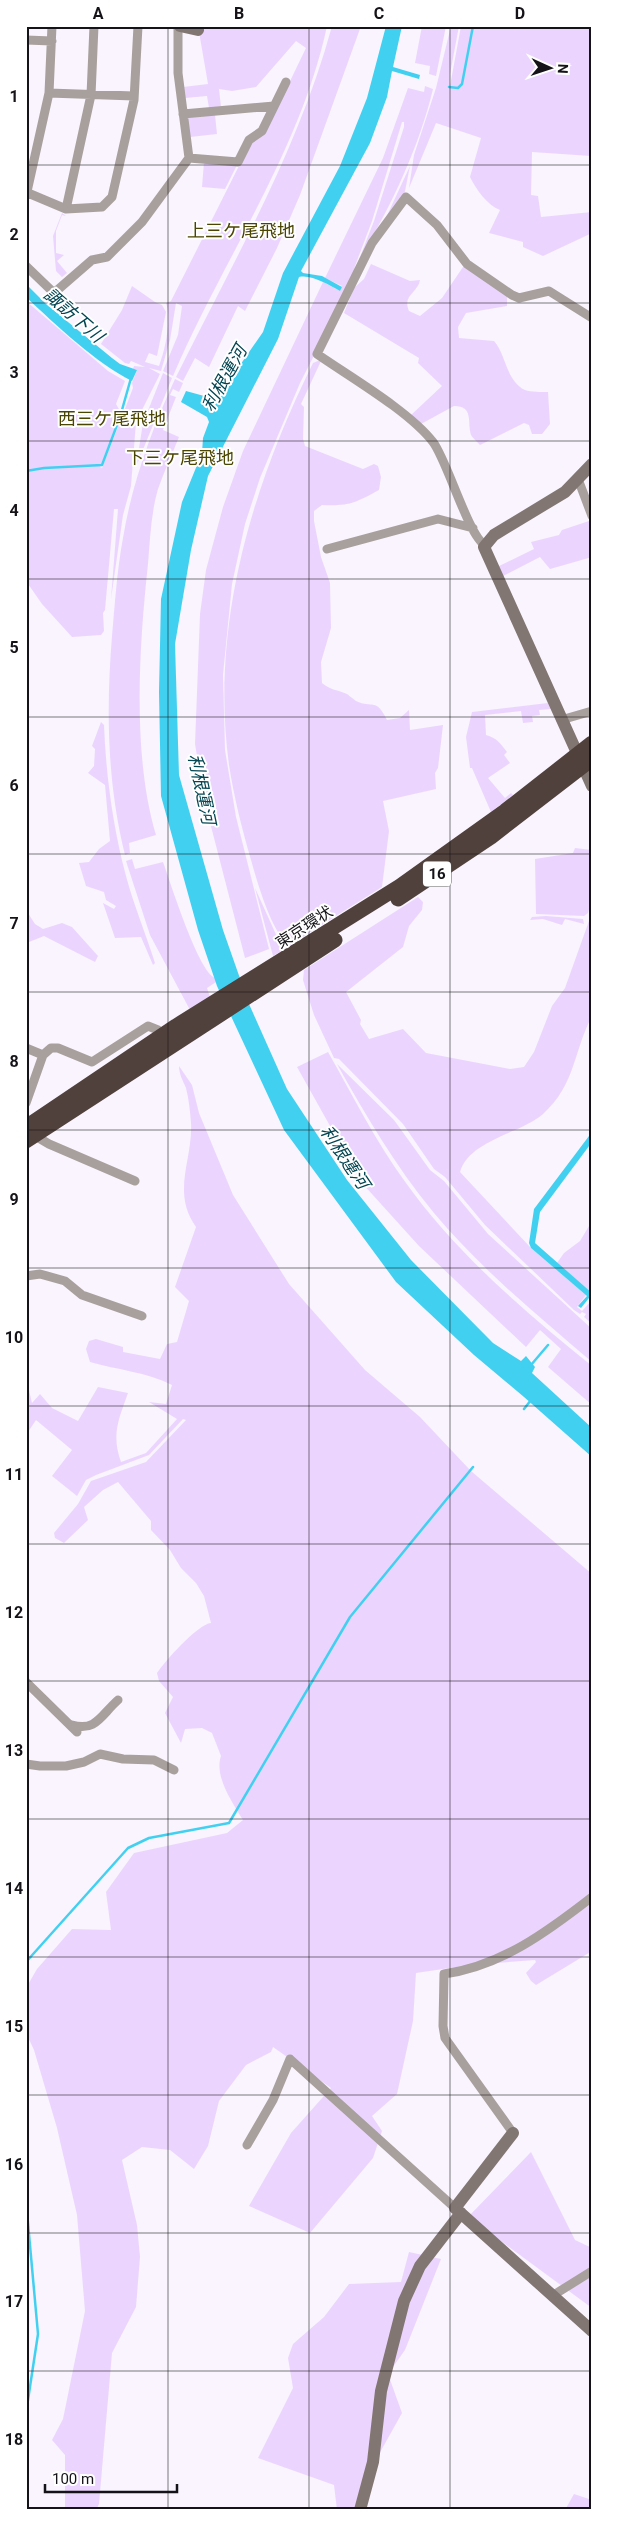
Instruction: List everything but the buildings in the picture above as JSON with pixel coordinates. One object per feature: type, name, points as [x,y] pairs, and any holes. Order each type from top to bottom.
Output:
[{"type":"highway","name":"東京環状","points":[[28,1133],[178,1033],[283,967],[584,760],[592,743]]},
{"type":"street","points":[[52,26],[49,93],[31,156],[27,194],[66,209],[102,208],[112,197],[134,96],[138,26]]},
{"type":"street","points":[[66,209],[91,95],[94,26]]},
{"type":"street","points":[[26,266],[54,293],[92,260],[107,256],[142,222],[190,158],[178,73],[179,26],[198,30]]},
{"type":"street","points":[[26,40],[52,41]]},
{"type":"street","points":[[190,158],[238,162],[249,140],[262,131],[286,82]]},
{"type":"street","points":[[49,93],[134,96]]},
{"type":"street","points":[[183,114],[274,106]]},
{"type":"street","points":[[592,318],[549,291],[519,298],[512,295],[467,264],[437,225],[406,197],[372,243],[317,354],[382,398],[434,443],[473,528],[481,543],[485,545],[488,558],[562,720],[584,760],[592,786]]},
{"type":"street","points":[[485,545],[494,535],[565,492],[592,464]]},
{"type":"street","points":[[578,479],[592,516]]},
{"type":"street","points":[[327,549],[438,518],[473,528]]},
{"type":"street","points":[[562,720],[592,711]]},
{"type":"street","points":[[26,1103],[43,1055],[51,1048],[58,1048],[92,1062],[148,1026],[158,1030]]},
{"type":"street","points":[[26,1048],[43,1055]]},
{"type":"street","points":[[28,1133],[135,1181]]},
{"type":"street","points":[[26,1276],[40,1274],[65,1281],[82,1295],[142,1316]]},
{"type":"street","points":[[26,1682],[75,1728],[93,1726],[118,1700]]},
{"type":"street","points":[[26,1764],[66,1766],[84,1762],[100,1754],[123,1760],[154,1760],[174,1770]]},
{"type":"street","points":[[360,2510],[373,2462],[381,2391],[404,2301],[420,2266],[513,2133],[445,2038],[443,2026],[444,1974],[493,1961],[515,1951],[548,1930],[592,1897]]},
{"type":"street","points":[[247,2145],[273,2100],[290,2059],[592,2331]]},
{"type":"street","points":[[552,2296],[592,2271]]},
{"type":"shaded area","points":[[198,26],[327,26],[315,72],[299,117],[280,161],[214,290],[173,376],[163,371],[178,335],[182,306],[176,303],[170,340],[161,371],[149,368],[160,374],[136,422],[131,486],[123,515],[111,599],[118,509],[114,509],[105,610],[103,613],[104,631],[101,635],[72,637],[42,604],[26,581],[26,301],[108,371],[125,381],[116,404],[120,411],[118,420],[100,467],[102,468],[133,388],[132,383],[137,370],[133,369],[134,366],[145,367],[131,361],[129,364],[125,363],[101,344],[122,310],[132,286],[162,305],[166,312],[157,356],[149,353],[145,362],[159,366],[168,326],[166,303],[171,301],[251,142],[265,133],[306,48],[296,41],[256,87],[232,91],[219,89],[221,107],[209,108],[207,96],[185,98],[183,87],[208,84]]},
{"type":"shaded area","points":[[332,26],[361,26],[300,195],[277,248],[245,311],[238,306],[209,367],[195,358],[183,381],[176,377],[283,162],[318,72]]},
{"type":"shaded area","points":[[422,26],[446,26],[436,76],[429,74],[430,66],[415,63]]},
{"type":"shaded area","points":[[451,26],[459,26],[450,74],[450,86],[461,26],[592,26],[591,156],[532,152],[531,195],[538,196],[541,217],[592,212],[592,233],[543,256],[523,247],[523,242],[489,233],[500,210],[482,196],[470,177],[481,138],[436,123],[409,188],[414,155],[436,88]]},
{"type":"shaded area","points":[[425,86],[433,89],[411,157],[392,200],[358,262],[374,221],[404,127],[404,122],[402,122],[372,221],[350,285],[300,383],[260,478],[245,524],[232,584],[223,675],[225,750],[236,817],[269,949],[245,958],[205,803],[195,744],[200,614],[206,570],[223,507],[243,451],[323,282],[340,291],[342,286],[325,278],[383,158],[408,88],[424,92]]},
{"type":"shaded area","points":[[215,115],[217,134],[190,137],[188,119],[190,117]]},
{"type":"shaded area","points":[[204,162],[237,165],[225,189],[202,187]]},
{"type":"shaded area","points":[[410,166],[404,196],[384,222]]},
{"type":"shaded area","points":[[62,213],[66,216],[62,215],[56,231],[56,253],[64,255],[57,261],[67,273],[62,277],[56,271],[53,236]]},
{"type":"shaded area","points":[[371,264],[410,281],[420,280],[407,301],[407,306],[409,311],[420,316],[442,298],[463,267],[468,267],[507,296],[507,306],[466,313],[458,327],[459,338],[494,341],[510,374],[519,386],[527,391],[548,392],[550,424],[542,434],[532,434],[529,425],[524,423],[480,445],[471,435],[465,409],[454,406],[421,424],[411,415],[442,386],[418,363],[419,358],[344,313],[354,288],[364,279]]},
{"type":"shaded area","points":[[321,361],[301,404],[304,407],[303,439],[305,446],[363,469],[374,464],[378,466],[381,477],[379,490],[364,498],[346,504],[322,505],[314,511],[314,521],[321,557],[330,583],[331,628],[321,662],[322,683],[331,689],[347,694],[356,701],[377,706],[387,720],[400,718],[409,710],[410,730],[443,725],[438,768],[435,773],[436,789],[383,801],[389,831],[382,887],[290,945],[277,930],[266,907],[241,825],[229,765],[225,713],[226,660],[231,609],[241,558],[255,507],[271,458],[291,410],[313,363]]},
{"type":"shaded area","points":[[163,373],[172,378],[136,467],[143,423]]},
{"type":"shaded area","points":[[175,379],[183,383],[179,392],[173,389],[170,395],[176,397],[163,430],[179,437],[158,489],[154,507],[140,665],[143,771],[148,804],[156,835],[129,843],[130,853],[125,855],[111,773],[109,719],[110,664],[116,587],[127,517],[137,477],[158,417]]},
{"type":"shaded area","points":[[592,520],[592,557],[550,569],[540,557],[501,577],[497,567],[534,549],[531,542],[559,535],[562,530]]},
{"type":"shaded area","points":[[548,703],[551,709],[539,710],[540,715],[532,716],[533,722],[523,723],[521,711],[485,715],[486,735],[500,743],[507,752],[504,755],[510,763],[488,778],[505,798],[511,793],[513,795],[491,812],[472,768],[470,768],[466,737],[472,712]]},
{"type":"shaded area","points":[[101,722],[104,725],[108,782],[121,858],[155,963],[153,965],[141,937],[115,938],[103,903],[114,909],[116,906],[106,900],[104,892],[86,886],[79,863],[89,862],[99,849],[110,841],[105,785],[88,773],[94,766],[95,749],[92,746]]},
{"type":"shaded area","points":[[575,848],[592,850],[592,899],[588,913],[584,916],[536,914],[535,859],[573,853]]},
{"type":"shaded area","points":[[132,859],[135,869],[163,862],[193,944],[208,972],[215,978],[216,982],[207,988],[210,997],[190,1010],[150,935],[126,861]]},
{"type":"shaded area","points":[[255,888],[283,950],[273,956]]},
{"type":"shaded area","points":[[418,897],[423,902],[422,910],[409,926],[403,947],[346,992],[361,1020],[360,1024],[369,1039],[403,1029],[426,1053],[510,1069],[524,1067],[534,1052],[552,1006],[565,988],[589,921],[592,920],[592,1016],[562,1091],[554,1103],[534,1121],[497,1138],[474,1152],[465,1161],[460,1172],[531,1248],[586,1295],[577,1307],[582,1311],[592,1300],[592,1324],[584,1317],[586,1314],[582,1312],[580,1314],[574,1310],[485,1225],[445,1177],[434,1169],[403,1124],[339,1059],[334,1058],[314,1015],[303,980],[304,970]]},
{"type":"shaded area","points":[[26,910],[35,924],[43,929],[62,923],[72,927],[98,956],[95,962],[44,936],[29,942],[26,947]]},
{"type":"shaded area","points":[[546,916],[583,919],[584,924],[565,919],[562,925],[543,919],[530,920],[532,917]]},
{"type":"shaded area","points":[[328,1052],[385,1151],[406,1183],[447,1234],[517,1303],[592,1366],[592,1405],[548,1367],[561,1349],[540,1330],[526,1347],[419,1246],[362,1183],[297,1067]]},
{"type":"shaded area","points":[[337,1064],[394,1120],[430,1170],[444,1181],[488,1234],[592,1329],[592,1362],[490,1272],[434,1213],[382,1141]]},
{"type":"shaded area","points":[[179,1066],[192,1085],[199,1113],[233,1195],[289,1284],[365,1370],[420,1417],[471,1471],[592,1574],[592,1951],[536,1985],[526,1973],[536,1962],[535,1960],[470,1965],[416,1973],[413,2021],[397,2094],[372,2116],[382,2131],[373,2158],[310,2233],[249,2206],[291,2133],[331,2088],[273,2047],[271,2052],[246,2065],[219,2101],[208,2146],[194,2169],[170,2150],[142,2147],[122,2160],[137,2225],[140,2257],[136,2307],[112,2353],[99,2504],[96,2510],[65,2510],[65,2455],[52,2440],[63,2419],[85,2311],[77,2215],[57,2128],[34,2050],[26,2033],[26,1988],[37,1969],[72,1929],[111,1930],[106,1892],[134,1853],[227,1833],[243,1820],[225,1789],[219,1764],[221,1756],[212,1733],[202,1728],[185,1729],[181,1743],[165,1713],[173,1697],[159,1681],[157,1673],[190,1636],[211,1623],[204,1596],[196,1583],[181,1568],[170,1550],[151,1530],[151,1521],[118,1482],[103,1490],[84,1507],[88,1520],[64,1543],[55,1538],[54,1533],[78,1504],[91,1481],[146,1462],[186,1420],[183,1419],[149,1455],[86,1480],[77,1496],[52,1476],[72,1450],[36,1420],[26,1435],[26,1377],[32,1403],[40,1394],[52,1408],[78,1421],[98,1387],[128,1393],[119,1419],[116,1435],[121,1462],[146,1453],[177,1419],[149,1402],[166,1404],[172,1385],[142,1374],[90,1362],[86,1349],[89,1341],[96,1339],[123,1347],[123,1352],[160,1359],[167,1344],[177,1342],[189,1301],[175,1287],[196,1227],[185,1201],[184,1188],[191,1123],[187,1092],[180,1075]]},
{"type":"shaded area","points":[[592,1221],[592,1293],[557,1263],[564,1253],[580,1241]]},
{"type":"shaded area","points":[[531,2152],[575,2240],[592,2248],[592,2308],[468,2217]]},
{"type":"shaded area","points":[[409,2252],[441,2259],[405,2350],[388,2374],[402,2413],[378,2456],[357,2510],[337,2510],[334,2485],[258,2458],[293,2388],[288,2358],[293,2344],[324,2317],[349,2284],[401,2282]]},
{"type":"shaded area","points":[[574,2494],[592,2500],[591,2510],[565,2510]]},
{"type":"water","points":[[386,26],[402,26],[393,67],[420,75],[419,79],[392,71],[387,97],[370,143],[301,271],[322,276],[342,287],[340,291],[309,277],[299,277],[278,339],[208,476],[191,550],[175,644],[179,775],[223,930],[249,1004],[287,1089],[347,1180],[411,1260],[493,1343],[521,1361],[526,1356],[535,1367],[532,1373],[592,1428],[592,1457],[474,1355],[396,1282],[284,1130],[217,986],[198,930],[161,796],[159,692],[161,599],[182,502],[202,453],[203,438],[209,422],[207,417],[181,402],[186,391],[215,399],[220,397],[223,388],[232,384],[236,371],[263,332],[283,273],[340,166],[367,98]]},
{"type":"water","points":[[26,284],[46,304],[112,358],[120,364],[137,370],[132,381],[91,354],[50,319],[26,297]]},
{"type":"water","points":[[592,1132],[592,1142],[540,1212],[535,1243],[592,1293],[592,1300],[589,1298],[581,1308],[578,1306],[587,1296],[531,1248],[529,1243],[534,1209]]},
{"type":"waterway","points":[[449,87],[458,88],[462,84],[473,26]]},
{"type":"waterway","points":[[26,471],[44,468],[102,465],[120,417],[131,378]]},
{"type":"waterway","points":[[531,1365],[548,1345]]},
{"type":"waterway","points":[[524,1409],[531,1400]]},
{"type":"waterway","points":[[26,1962],[128,1848],[149,1838],[229,1823],[350,1617],[473,1467]]},
{"type":"waterway","points":[[26,2201],[38,2334],[26,2413]]},
{"type":"district","name":"上三ケ尾飛地","points":[[241,230]]},
{"type":"district","name":"西三ケ尾飛地","points":[[112,418]]},
{"type":"district","name":"下三ケ尾飛地","points":[[180,457]]},
{"type":"water label","name":"諏訪下川","points":[[74,315]]},
{"type":"water label","name":"利根運河","points":[[224,378]]},
{"type":"water label","name":"利根運河","points":[[202,789]]},
{"type":"water label","name":"利根運河","points":[[345,1157]]}]
